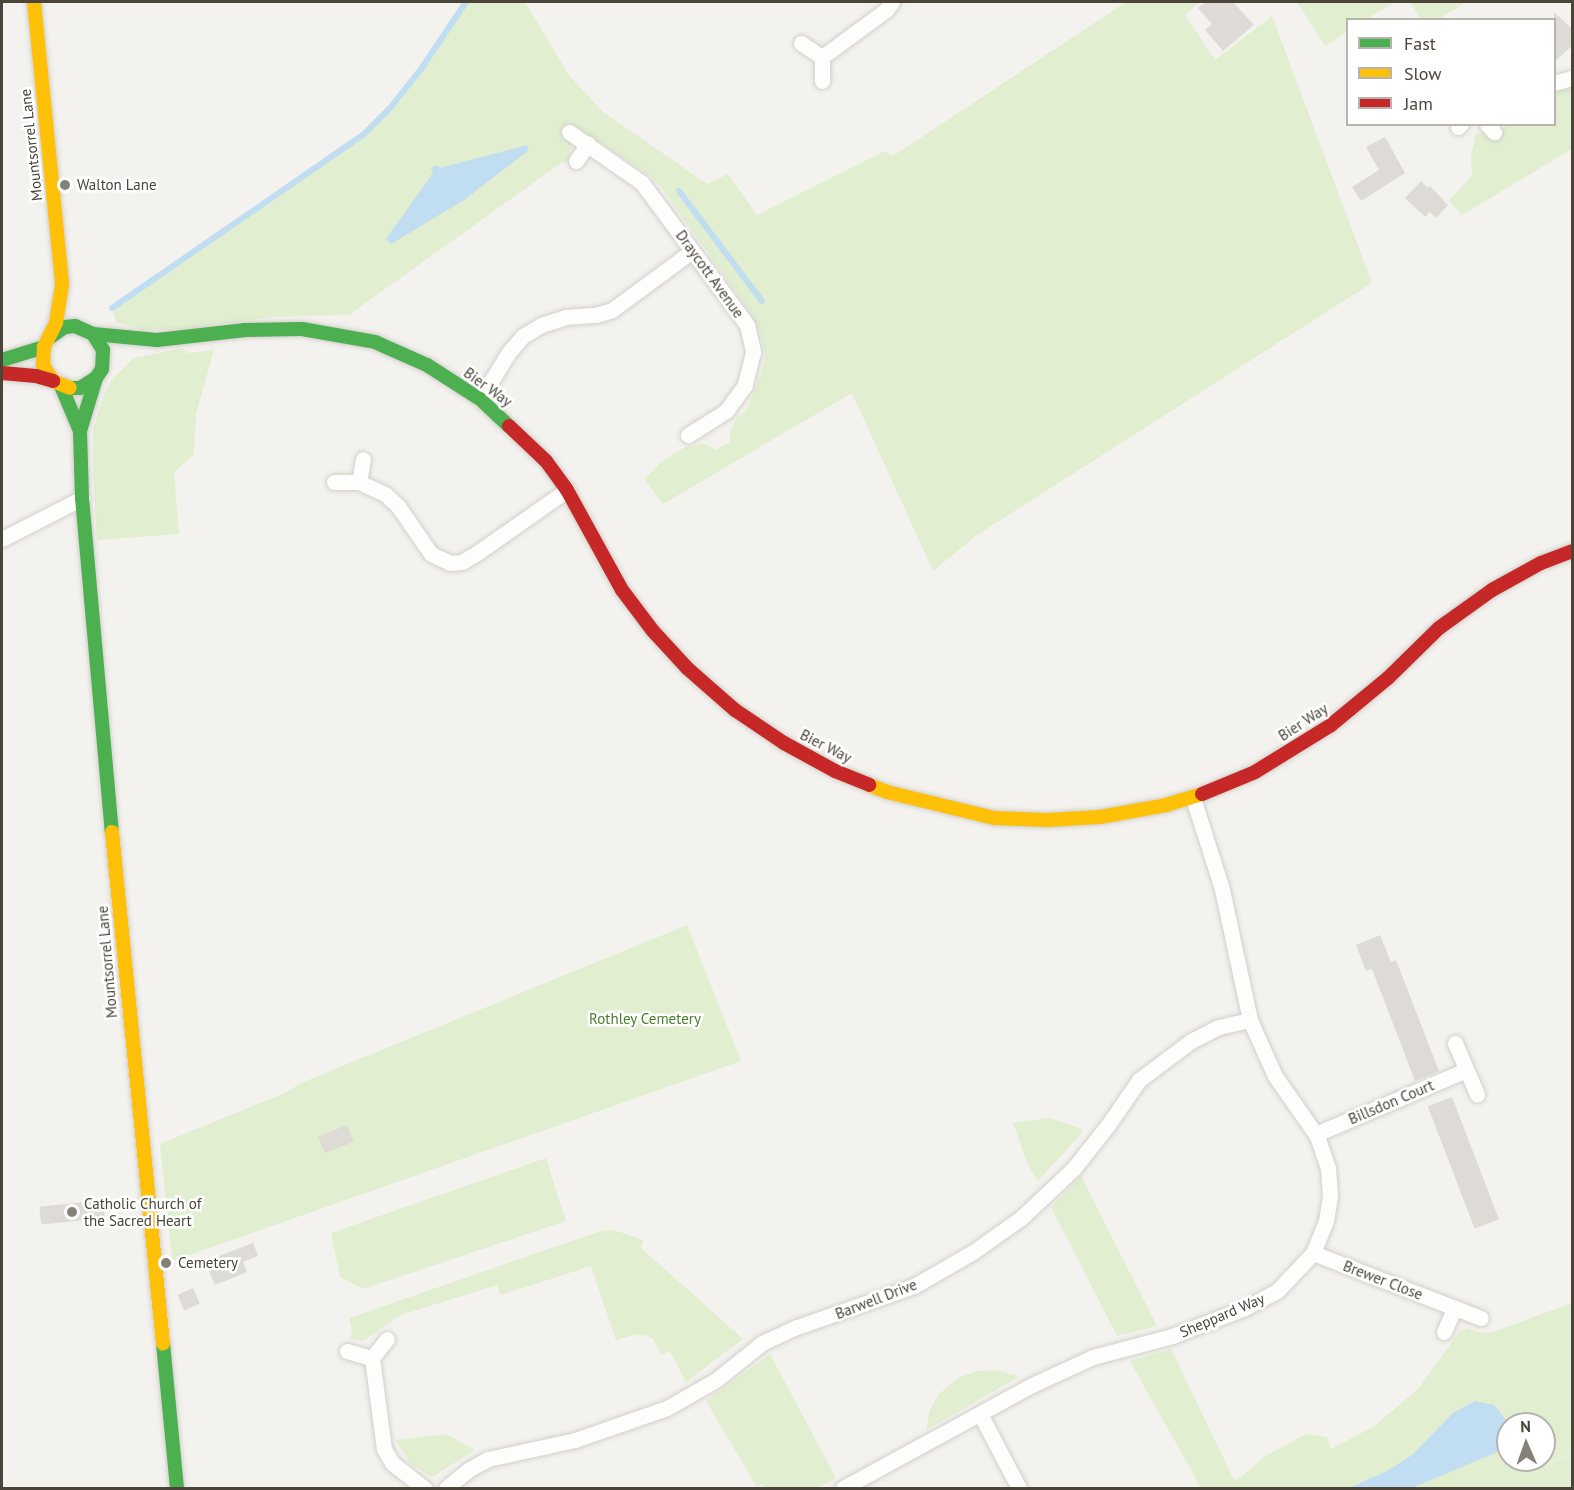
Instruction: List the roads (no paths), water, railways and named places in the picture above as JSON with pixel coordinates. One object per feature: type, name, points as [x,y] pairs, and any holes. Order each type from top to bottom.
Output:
[{"type":"street","name":"Mountsorrel Lane","points":[[34,2],[62,285],[56,323],[46,342]]},
{"type":"street","points":[[822,57],[886,10],[892,2]]},
{"type":"street","points":[[801,44],[822,57]]},
{"type":"street","points":[[822,57],[822,81]]},
{"type":"street","points":[[1556,82],[1572,78]]},
{"type":"street","name":"Draycott Avenue","points":[[569,132],[642,183],[740,313],[752,337],[751,368],[746,385],[712,430],[688,435]]},
{"type":"street","points":[[576,161],[588,144]]},
{"type":"street","points":[[480,399],[509,352],[523,336],[541,325],[565,317],[596,315],[612,310],[692,251]]},
{"type":"street","name":"Mountsorrel Lane","points":[[62,285],[73,310],[89,331]]},
{"type":"street","points":[[2,360],[46,342],[65,327],[89,331],[103,350],[99,374]]},
{"type":"street","name":"Bier Way","points":[[89,331],[157,340],[274,328],[340,334],[375,342],[427,365],[480,399],[546,461],[567,490],[622,590],[653,631],[687,668],[735,710],[784,743],[836,771],[887,792],[994,818],[1047,820],[1100,817],[1194,798],[1255,771],[1331,725],[1388,678],[1439,627],[1492,590],[1541,563],[1572,551]]},
{"type":"street","name":"Bier Way","points":[[131,351],[157,340]]},
{"type":"street","points":[[46,342],[43,365],[57,383]]},
{"type":"street","points":[[2,373],[36,376],[80,388],[116,358]]},
{"type":"street","name":"Mountsorrel Lane","points":[[99,374],[80,431],[82,498],[129,1018],[177,1488]]},
{"type":"street","name":"Mountsorrel Lane","points":[[57,383],[80,431]]},
{"type":"street","points":[[359,482],[363,459]]},
{"type":"street","points":[[334,482],[359,482],[372,486],[398,506],[431,554],[450,563],[462,562],[477,553],[567,490]]},
{"type":"street","points":[[2,539],[82,498]]},
{"type":"street","name":"Sheppard Way","points":[[843,1488],[1032,1385],[1093,1357],[1172,1336],[1245,1308],[1277,1291],[1313,1253],[1326,1221],[1330,1196],[1328,1168],[1316,1134],[1275,1076],[1250,1020],[1222,889],[1194,798]]},
{"type":"street","name":"Barwell Drive","points":[[446,1488],[468,1470],[488,1460],[575,1440],[667,1408],[716,1380],[762,1343],[798,1327],[914,1286],[974,1252],[1021,1218],[1074,1168],[1139,1080],[1191,1041],[1219,1028],[1250,1020]]},
{"type":"street","points":[[1455,1043],[1477,1094]]},
{"type":"street","name":"Billsdon Court","points":[[1316,1134],[1466,1070]]},
{"type":"street","name":"Brewer Close","points":[[1313,1253],[1481,1318]]},
{"type":"street","points":[[1444,1332],[1454,1308]]},
{"type":"street","points":[[387,1339],[372,1358],[384,1449],[392,1463],[424,1488]]},
{"type":"street","points":[[347,1351],[372,1358]]},
{"type":"street","points":[[980,1414],[1019,1488]]},
{"type":"water","points":[[527,145],[529,150],[464,200],[391,244],[386,239],[433,173],[431,168],[436,165],[440,168]]},
{"type":"water","points":[[1475,1401],[1494,1405],[1500,1412],[1496,1412],[1496,1453],[1412,1488],[1349,1488],[1389,1470],[1412,1455],[1453,1413]]},
{"type":"waterway","points":[[112,308],[363,135],[390,108],[421,69],[466,2]]},
{"type":"waterway","points":[[679,191],[762,301]]},
{"type":"place","name":"Walton Lane","points":[[65,185]]},
{"type":"place","name":"Catholic Church of the Sacred Heart","points":[[72,1212]]},
{"type":"place","name":"Cemetery","points":[[166,1263]]},
{"type":"park label","name":"Rothley Cemetery","points":[[645,1019]]}]
